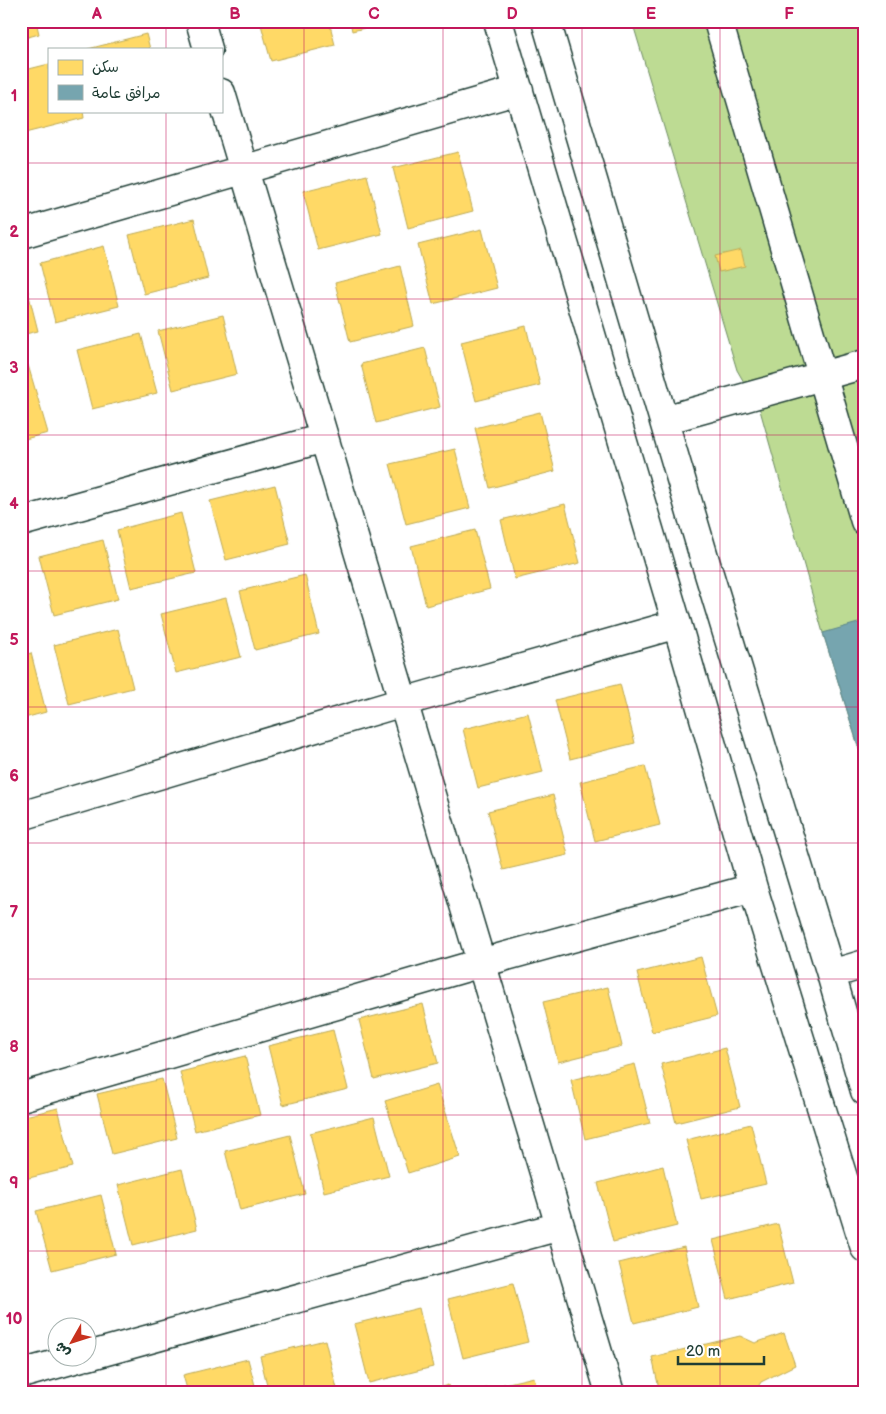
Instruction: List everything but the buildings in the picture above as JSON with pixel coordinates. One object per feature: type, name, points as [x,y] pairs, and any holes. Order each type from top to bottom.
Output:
[{"type":"street","points":[[200,21],[208,48]]},
{"type":"street","points":[[498,21],[677,624],[752,888],[865,1248]]},
{"type":"street","points":[[546,21],[706,564],[832,974],[865,1091]]},
{"type":"street","points":[[718,21],[865,521]]},
{"type":"street","points":[[21,234],[519,90]]},
{"type":"street","points":[[222,97],[610,1393]]},
{"type":"street","points":[[664,420],[865,364]]},
{"type":"street","points":[[21,522],[324,438]]},
{"type":"street","points":[[21,816],[403,702],[677,624]]},
{"type":"street","points":[[21,1097],[481,963],[752,888]]},
{"type":"street","points":[[832,974],[865,964]]},
{"type":"street","points":[[98,1353],[560,1226]]},
{"type":"street","points":[[21,1374],[50,1366]]},
{"type":"green space","points":[[632,21],[865,21],[865,768],[823,633],[760,410],[737,370]]}]
